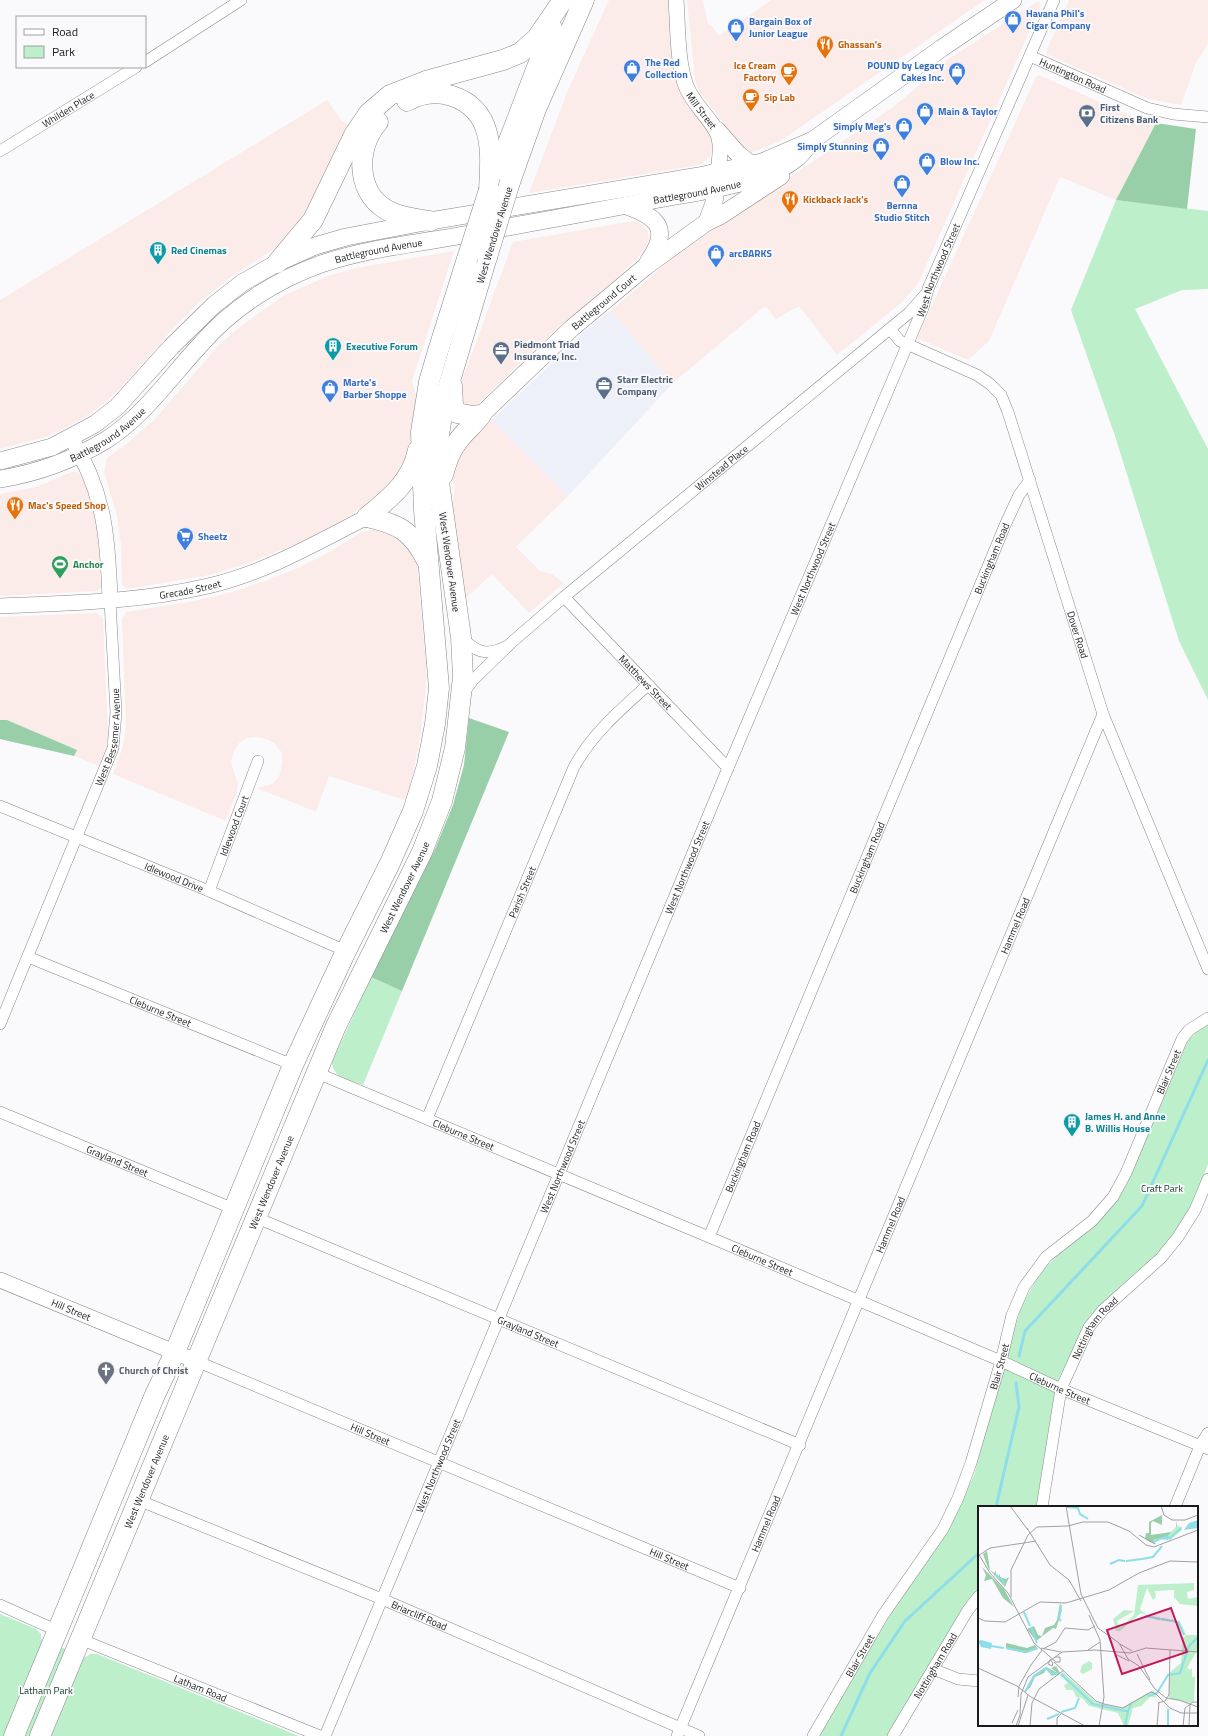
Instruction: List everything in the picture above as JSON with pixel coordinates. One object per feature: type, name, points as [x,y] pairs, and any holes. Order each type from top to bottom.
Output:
[{"type":"highway","name":"West Wendover Avenue","points":[[14,1736],[154,1397],[175,1352],[293,1065],[346,951],[396,850],[413,811],[427,766],[435,724],[439,688],[424,510],[421,432],[425,407],[438,351],[489,190],[564,0]]},
{"type":"highway","points":[[277,263],[312,220],[354,135],[368,113],[390,95],[426,81],[503,60],[520,53],[537,38],[564,0]]},
{"type":"highway","name":"West Wendover Avenue","points":[[40,1736],[317,1073],[355,985],[432,829],[450,776],[456,748],[463,694],[461,637],[437,463],[444,401],[510,182],[539,102],[584,0]]},
{"type":"highway","points":[[430,220],[392,213],[376,201],[363,181],[362,158],[365,144],[372,129],[382,117],[412,98],[425,94],[439,93],[450,95],[468,102],[477,111],[484,123],[490,150],[489,190]]},
{"type":"highway","points":[[452,372],[452,398],[454,409],[462,415],[481,415]]},
{"type":"highway","points":[[440,489],[446,464],[457,442],[474,425],[481,415]]},
{"type":"highway","points":[[367,517],[392,497],[407,478],[415,464],[421,432]]},
{"type":"highway","points":[[367,517],[385,521],[408,532],[421,548],[429,566]]},
{"type":"highway","points":[[257,1154],[253,1192],[249,1205],[249,1211],[257,1218]]},
{"type":"main road","name":"Battleground Avenue","points":[[0,479],[22,475],[58,464],[107,440],[150,402],[202,342],[224,321],[249,301],[282,281],[320,264],[362,252],[627,206],[717,180],[813,140],[942,48],[1013,0]]},
{"type":"main road","points":[[716,130],[738,154],[752,165]]},
{"type":"main road","name":"Battleground Avenue","points":[[0,461],[52,447],[95,424],[118,407],[171,347],[214,305],[242,283],[277,263],[315,246],[346,237],[430,220],[717,180],[761,176],[796,160],[813,140]]},
{"type":"main road","name":"Battleground Court","points":[[481,415],[572,328],[645,267],[707,222],[720,216],[780,178],[796,160]]},
{"type":"main road","points":[[707,222],[714,203],[717,180]]},
{"type":"main road","points":[[627,206],[652,217],[659,229],[659,245],[645,267]]},
{"type":"street","points":[[146,61],[242,0]]},
{"type":"street","name":"Mill Street","points":[[676,0],[681,57],[686,86],[696,106],[716,130],[720,148],[717,180]]},
{"type":"street","name":"West Northwood Street","points":[[325,1736],[728,768],[923,308],[928,289],[1054,0]]},
{"type":"street","name":"Huntington Road","points":[[1030,56],[1147,108],[1173,114],[1208,117]]},
{"type":"street","name":"Whilden Place","points":[[0,151],[134,68]]},
{"type":"street","name":"Winstead Place","points":[[463,694],[473,680],[512,642],[564,597],[890,329],[910,312],[928,289]]},
{"type":"street","name":"Dover Road","points":[[890,329],[900,341],[977,375],[990,384],[1001,395],[1030,480],[1103,714],[1208,969]]},
{"type":"street","name":"West Bessemer Avenue","points":[[0,1024],[113,748],[116,696],[108,552],[103,514],[97,491],[81,454],[71,438]]},
{"type":"street","name":"Buckingham Road","points":[[709,1237],[1006,523],[1019,495],[1030,480]]},
{"type":"street","name":"Grecade Street","points":[[0,606],[110,601],[160,595],[210,586],[264,568],[367,517]]},
{"type":"street","name":"Matthews Street","points":[[564,597],[728,768]]},
{"type":"street","name":"Winstead Place","points":[[461,637],[474,648],[486,652],[498,650],[512,642]]},
{"type":"street","name":"Parish Street","points":[[427,1120],[574,767],[581,754],[600,729],[648,685]]},
{"type":"street","name":"Hammel Road","points":[[679,1732],[800,1445],[1103,714]]},
{"type":"street","name":"Idlewood Court","points":[[209,891],[258,760]]},
{"type":"street","name":"Idlewood Drive","points":[[0,806],[209,891],[346,951]]},
{"type":"street","name":"Cleburne Street","points":[[28,957],[293,1065]]},
{"type":"street","name":"Blair Street","points":[[813,1736],[883,1615],[943,1529],[958,1498],[971,1463],[1001,1361],[1012,1315],[1024,1287],[1046,1257],[1092,1221],[1113,1197],[1126,1173],[1182,1039],[1189,1030],[1208,1018]]},
{"type":"street","name":"Cleburne Street","points":[[317,1073],[1001,1361],[1061,1389],[1204,1447]]},
{"type":"street","name":"Grayland Street","points":[[0,1112],[234,1210]]},
{"type":"street","name":"Nottingham Road","points":[[1042,1506],[1061,1389],[1089,1327],[1103,1310],[1162,1258],[1178,1237],[1195,1210],[1208,1179]]},
{"type":"street","name":"Grayland Street","points":[[257,1218],[800,1445]]},
{"type":"street","name":"Hill Street","points":[[0,1280],[740,1588]]},
{"type":"street","points":[[1175,1506],[1204,1447],[1208,1433]]},
{"type":"street","name":"Briarcliff Road","points":[[138,1500],[382,1599],[679,1732],[700,1736]]},
{"type":"street","name":"Nottingham Road","points":[[893,1736],[968,1610],[978,1597]]},
{"type":"street","points":[[0,1605],[58,1631]]},
{"type":"street","name":"Latham Road","points":[[80,1639],[320,1736]]},
{"type":"street","points":[[933,1669],[958,1679],[978,1681]]},
{"type":"shaded area","points":[[609,0],[668,0],[675,67],[685,100],[712,138],[713,145],[710,157],[700,165],[529,193],[568,90]]},
{"type":"shaded area","points":[[687,0],[703,0],[708,24],[711,25],[719,36],[771,0],[985,0],[780,141],[751,153],[740,148],[737,140],[699,92],[695,80]]},
{"type":"shaded area","points":[[1069,0],[1208,0],[1208,43],[1196,63],[1181,105],[1148,99],[1046,54]]},
{"type":"shaded area","points":[[1038,1],[1041,5],[918,284],[901,303],[837,355],[799,306],[776,319],[765,306],[673,383],[610,311],[667,263],[703,236],[893,107],[929,77],[941,64]]},
{"type":"shaded area","points":[[1039,75],[1129,115],[1156,123],[1116,200],[1060,177],[989,341],[968,360],[917,338],[1036,77]]},
{"type":"shaded area","points":[[327,100],[341,120],[353,129],[292,238],[232,276],[202,300],[179,322],[109,399],[81,420],[46,437],[0,449],[0,300]]},
{"type":"shaded area","points":[[634,221],[639,222],[648,231],[649,239],[644,251],[619,276],[536,348],[475,407],[460,404],[458,391],[513,242]]},
{"type":"shaded area","points":[[454,251],[412,381],[416,396],[409,459],[405,470],[374,500],[340,522],[302,542],[249,563],[210,575],[127,589],[122,585],[121,546],[117,515],[104,472],[107,458],[129,442],[154,420],[219,345],[237,329],[283,296],[328,276],[356,268]]},
{"type":"shaded area","points":[[610,311],[673,383],[568,496],[492,420],[585,331]]},
{"type":"shaded area","points":[[492,420],[568,496],[516,547],[540,571],[552,574],[564,583],[529,613],[492,574],[466,598],[452,507],[455,487],[452,480],[452,471],[464,446]]},
{"type":"shaded area","points":[[74,471],[82,474],[93,503],[98,533],[101,587],[97,591],[0,596],[0,494],[36,487]]},
{"type":"shaded area","points":[[370,530],[378,530],[399,535],[414,555],[417,565],[426,664],[426,688],[419,744],[413,774],[405,800],[329,776],[316,812],[257,788],[272,784],[279,777],[282,764],[282,753],[275,744],[267,739],[256,737],[247,738],[240,742],[234,751],[231,763],[238,784],[237,792],[226,821],[113,774],[123,746],[126,729],[122,619],[126,612],[189,602],[229,593],[268,580],[300,567],[326,554],[360,533]]},
{"type":"shaded area","points":[[97,613],[103,618],[108,735],[99,766],[74,756],[76,750],[7,720],[0,720],[0,617]]},
{"type":"green space","points":[[1156,123],[1196,129],[1187,209],[1116,200]]},
{"type":"green space","points":[[1116,200],[1208,211],[1208,289],[1182,290],[1135,309],[1208,449],[1208,700],[1179,641],[1115,436],[1071,310]]},
{"type":"green space","points":[[469,718],[509,732],[402,991],[371,977],[435,849],[453,805],[464,765]]},
{"type":"green space","points":[[0,720],[7,720],[77,750],[74,756],[0,739]]},
{"type":"green space","points":[[371,977],[402,991],[363,1085],[343,1078],[335,1072],[332,1062]]},
{"type":"green space","name":"Craft Park","points":[[1208,1023],[1208,1164],[1191,1208],[1177,1229],[1161,1250],[1104,1301],[1085,1326],[1058,1380],[1054,1396],[1036,1506],[978,1506],[978,1589],[966,1603],[888,1736],[819,1736],[896,1605],[958,1509],[974,1475],[1021,1307],[1035,1282],[1048,1265],[1110,1209],[1126,1186],[1188,1041],[1197,1031]]},
{"type":"green space","name":"Latham Park","points":[[0,1614],[36,1629],[41,1634],[41,1639],[86,1657],[90,1654],[97,1654],[299,1736],[0,1736]]},
{"type":"waterway","points":[[1019,1356],[1025,1331],[1142,1206],[1208,1060]]},
{"type":"waterway","points":[[996,1506],[1019,1407],[1016,1383]]},
{"type":"waterway","points":[[841,1736],[870,1673],[905,1621],[978,1554]]},
{"type":"place","name":"Havana Phil's Cigar Company","points":[[1013,34]]},
{"type":"place","name":"Bargain Box of Junior League","points":[[736,42]]},
{"type":"place","name":"Ghassan's","points":[[825,59]]},
{"type":"place","name":"The Red Collection","points":[[632,83]]},
{"type":"place","name":"Ice Cream Factory","points":[[789,86]]},
{"type":"place","name":"POUND by Legacy Cakes Inc.","points":[[957,86]]},
{"type":"place","name":"Sip Lab","points":[[751,112]]},
{"type":"place","name":"Main & Taylor","points":[[925,126]]},
{"type":"place","name":"First Citizens Bank","points":[[1087,128]]},
{"type":"place","name":"Simply Meg's","points":[[904,141]]},
{"type":"place","name":"Simply Stunning","points":[[881,161]]},
{"type":"place","name":"Blow Inc.","points":[[927,176]]},
{"type":"place","name":"Bernna Studio Stitch","points":[[902,198]]},
{"type":"place","name":"Kickback Jack's","points":[[790,214]]},
{"type":"place","name":"Red Cinemas","points":[[158,265]]},
{"type":"place","name":"arcBARKS","points":[[716,268]]},
{"type":"place","name":"Executive Forum","points":[[333,361]]},
{"type":"place","name":"Piedmont Triad Insurance, Inc.","points":[[501,365]]},
{"type":"place","name":"Starr Electric Company","points":[[604,400]]},
{"type":"place","name":"Marte's Barber Shoppe","points":[[330,403]]},
{"type":"place","name":"Mac's Speed Shop","points":[[15,520]]},
{"type":"place","name":"Sheetz","points":[[185,551]]},
{"type":"place","name":"Anchor","points":[[60,579]]},
{"type":"place","name":"James H. and Anne B. Willis House","points":[[1072,1137]]},
{"type":"place","name":"Church of Christ","points":[[106,1385]]}]
